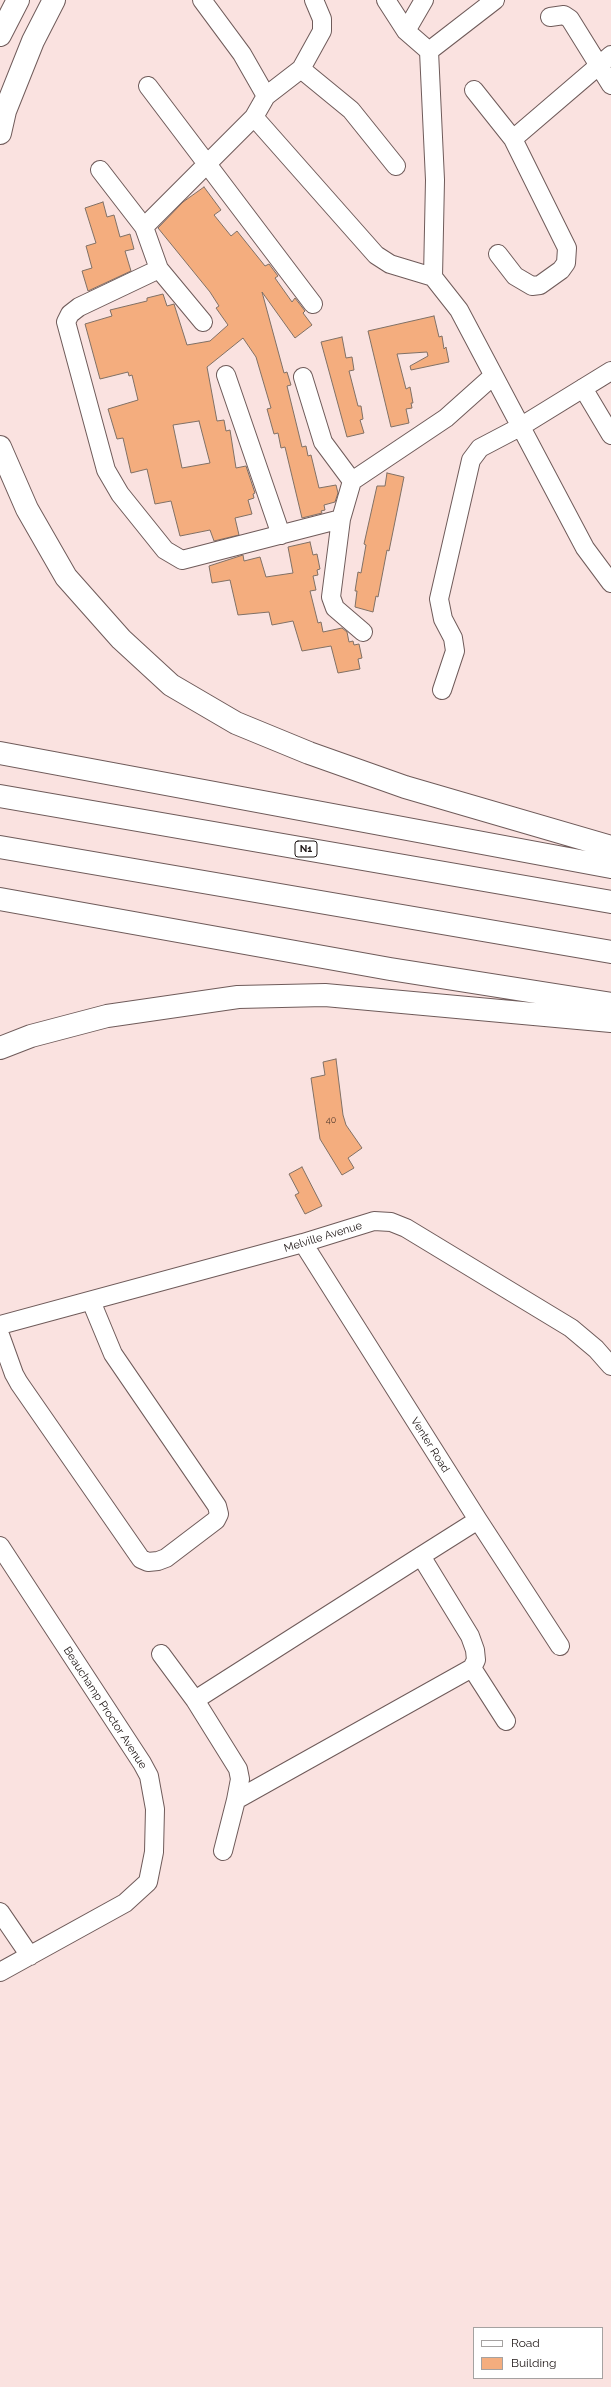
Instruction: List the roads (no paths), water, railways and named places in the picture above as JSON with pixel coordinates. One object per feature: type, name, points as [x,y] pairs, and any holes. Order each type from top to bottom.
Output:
[{"type":"highway","points":[[0,35],[18,0]]},
{"type":"highway","points":[[0,132],[6,111],[33,41],[54,0]]},
{"type":"highway","points":[[0,447],[27,509],[66,578],[121,639],[171,685],[236,723],[309,754],[405,787],[611,847]]},
{"type":"highway","points":[[0,753],[611,867]]},
{"type":"highway","name":"N1","points":[[0,796],[611,902]]},
{"type":"highway","points":[[0,846],[611,952]]},
{"type":"highway","points":[[0,899],[390,969],[611,1004]]},
{"type":"highway","points":[[0,1048],[31,1036],[107,1016],[238,997],[325,995],[611,1021]]},
{"type":"street","points":[[202,0],[242,54],[266,96]]},
{"type":"street","points":[[144,227],[254,117],[266,96],[301,69],[322,31],[322,20],[314,0]]},
{"type":"street","points":[[386,0],[406,31],[429,51],[435,180],[433,277]]},
{"type":"street","points":[[406,31],[424,0]]},
{"type":"street","points":[[429,51],[495,0]]},
{"type":"street","points":[[550,17],[564,15],[570,19],[605,60],[611,85]]},
{"type":"street","points":[[513,140],[605,60]]},
{"type":"street","points":[[301,69],[351,110],[396,166]]},
{"type":"street","points":[[148,86],[208,163],[313,304]]},
{"type":"street","points":[[474,90],[513,140],[567,248],[568,255],[561,270],[540,285],[532,286],[515,276],[498,254]]},
{"type":"street","points":[[254,117],[376,255],[390,264],[433,277],[459,310],[585,548],[611,583]]},
{"type":"street","points":[[100,170],[144,227],[159,268],[203,322]]},
{"type":"street","points":[[159,268],[79,307],[70,314],[66,322],[106,470],[120,494],[165,550],[182,560],[341,519]]},
{"type":"street","points":[[442,690],[455,651],[453,638],[443,619],[439,599],[471,460],[480,448],[520,427],[611,371]]},
{"type":"street","points":[[226,375],[281,535]]},
{"type":"street","points":[[363,632],[335,608],[331,597],[341,519],[352,481],[446,418],[493,376]]},
{"type":"street","points":[[303,377],[323,442],[352,481]]},
{"type":"street","points":[[583,388],[611,435]]},
{"type":"street","name":"Melville Avenue","points":[[0,1325],[303,1243],[374,1221],[391,1222],[406,1228],[571,1328],[596,1349],[611,1366]]},
{"type":"street","name":"Venter Road","points":[[303,1243],[478,1520],[560,1646]]},
{"type":"street","points":[[0,1335],[14,1374],[19,1383],[141,1559],[148,1562],[158,1561],[166,1558],[216,1520],[219,1514],[218,1506],[112,1354],[91,1301]]},
{"type":"street","points":[[195,1700],[478,1520]]},
{"type":"street","name":"Beauchamp Proctor Avenue","points":[[0,1546],[142,1763],[149,1776],[155,1809],[154,1852],[148,1882],[125,1903],[0,1972]]},
{"type":"street","points":[[236,1800],[472,1668],[476,1660],[470,1636],[421,1556]]},
{"type":"street","points":[[161,1654],[195,1700],[238,1769],[240,1779],[224,1851]]},
{"type":"street","points":[[472,1668],[506,1721]]},
{"type":"street","points":[[0,1912],[30,1956]]}]
